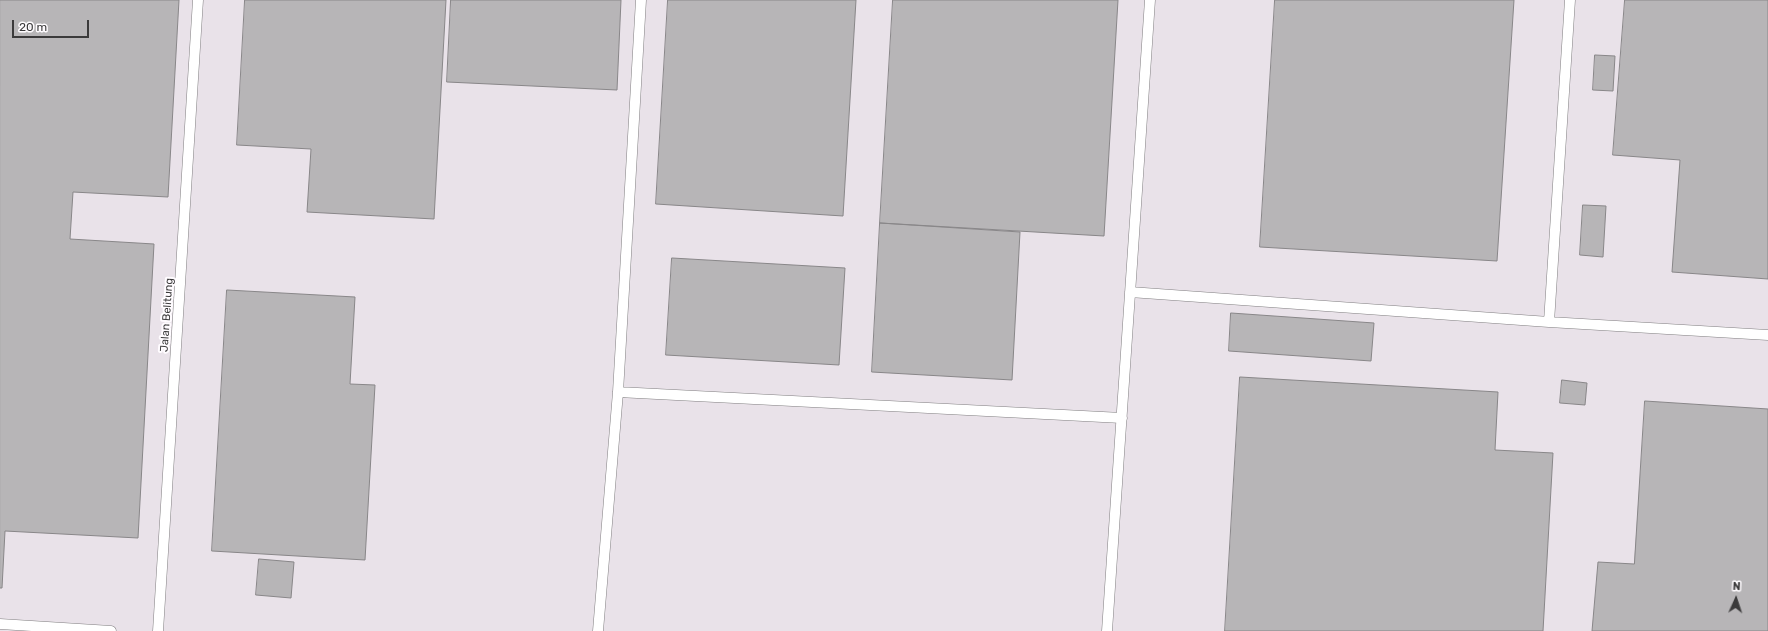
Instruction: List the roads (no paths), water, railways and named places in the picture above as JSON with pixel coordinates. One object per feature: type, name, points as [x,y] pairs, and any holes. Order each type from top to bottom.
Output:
[{"type":"lane","name":"Jalan Belitung","points":[[158,631],[198,0]]},
{"type":"lane","points":[[598,631],[618,392],[641,0]]},
{"type":"lane","points":[[1107,631],[1150,0]]},
{"type":"lane","points":[[1549,322],[1570,0]]},
{"type":"lane","points":[[1130,292],[1549,322],[1768,335]]},
{"type":"lane","points":[[618,392],[1122,418]]},
{"type":"lane","points":[[0,624],[111,631]]}]
